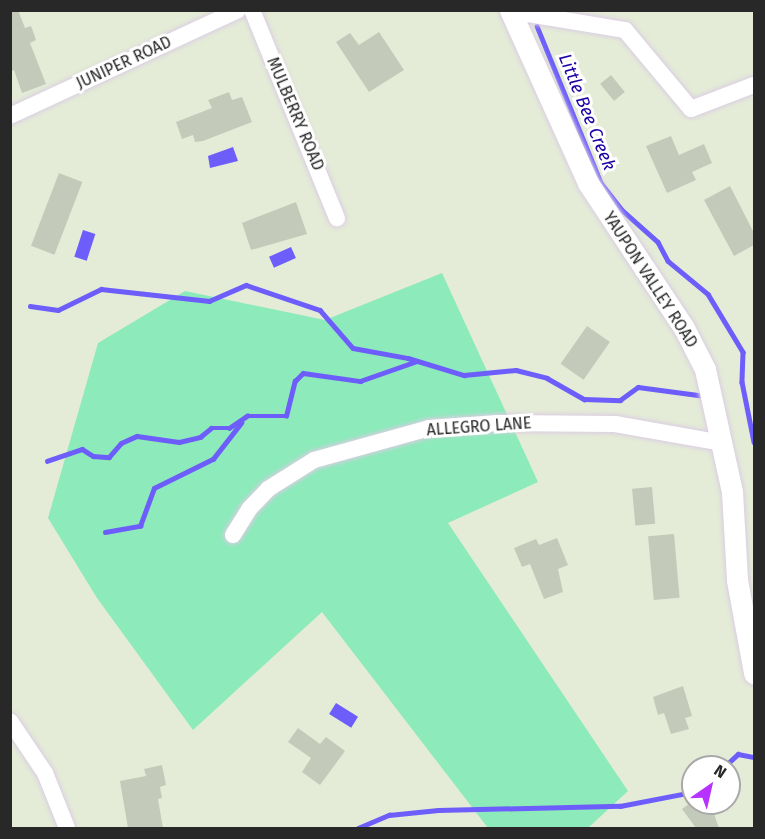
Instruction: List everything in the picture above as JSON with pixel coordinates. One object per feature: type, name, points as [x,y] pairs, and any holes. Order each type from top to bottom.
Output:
[{"type":"street","name":"JUNIPER ROAD","points":[[10,116],[238,10]]},
{"type":"street","name":"MULBERRY ROAD","points":[[252,10],[337,218]]},
{"type":"street","points":[[510,11],[625,30],[691,109],[754,85]]},
{"type":"street","name":"YAUPON VALLEY ROAD","points":[[510,11],[588,183],[684,328],[705,369],[732,492],[737,580],[754,673]]},
{"type":"street","name":"ALLEGRO LANE","points":[[233,536],[249,509],[268,489],[314,460],[429,428],[498,423],[615,424],[723,443]]},
{"type":"street","points":[[10,721],[21,732],[45,773],[67,828]]},
{"type":"green space","points":[[442,273],[538,482],[448,523],[628,791],[588,828],[488,828],[322,612],[193,730],[97,598],[48,518],[98,343],[185,291],[325,320]]},
{"type":"shaded area","points":[[233,147],[238,161],[210,168],[208,156]]},
{"type":"shaded area","points":[[83,230],[95,234],[87,261],[74,257]]},
{"type":"shaded area","points":[[291,247],[296,258],[274,268],[269,257]]},
{"type":"shaded area","points":[[336,703],[358,717],[351,728],[329,714]]},
{"type":"building","points":[[10,10],[18,10],[25,28],[31,26],[36,40],[30,43],[46,84],[22,93],[14,70],[10,72]]},
{"type":"building","points":[[379,32],[404,70],[369,92],[336,42],[350,33],[359,45]]},
{"type":"building","points":[[611,75],[625,92],[614,101],[600,84]]},
{"type":"building","points":[[229,92],[232,100],[242,97],[252,122],[203,141],[195,142],[193,135],[182,139],[176,122],[212,108],[208,100]]},
{"type":"building","points":[[671,136],[679,155],[704,144],[712,163],[692,172],[696,180],[667,193],[646,146]]},
{"type":"building","points":[[59,173],[82,182],[54,255],[31,246]]},
{"type":"building","points":[[730,186],[754,233],[754,245],[734,256],[704,200]]},
{"type":"building","points":[[296,202],[307,234],[251,250],[242,223]]},
{"type":"building","points":[[587,326],[610,342],[584,380],[561,364]]},
{"type":"building","points":[[652,487],[655,524],[635,526],[632,489]]},
{"type":"building","points":[[674,534],[680,598],[654,600],[648,536]]},
{"type":"building","points":[[557,538],[568,565],[558,569],[563,592],[544,599],[530,564],[522,567],[514,548],[536,539],[539,545]]},
{"type":"building","points":[[683,686],[692,716],[685,718],[689,729],[671,734],[664,713],[658,715],[653,697]]},
{"type":"building","points":[[298,728],[320,744],[326,737],[345,751],[320,785],[302,772],[311,758],[288,742]]},
{"type":"building","points":[[162,765],[166,785],[160,787],[162,798],[158,799],[163,828],[128,828],[120,781],[146,776],[144,769]]},
{"type":"building","points":[[686,815],[714,815],[719,828],[696,828]]},
{"type":"waterway","name":"Little Bee Creek","points":[[537,26],[601,183],[622,210],[658,242],[668,261],[708,294],[743,352],[742,382],[754,442]]},
{"type":"waterway","points":[[30,306],[58,310],[101,289],[209,301],[246,285],[320,310],[353,348],[408,358],[464,375],[516,370],[547,378],[584,399],[620,400],[638,387],[699,395]]},
{"type":"waterway","points":[[47,461],[82,449],[93,456],[109,457],[121,443],[137,436],[179,442],[200,437],[211,428],[229,428],[247,416],[286,416],[295,381],[303,373],[360,381],[417,361]]},
{"type":"waterway","points":[[105,532],[140,526],[154,488],[213,459],[241,423]]},
{"type":"waterway","points":[[737,755],[754,757]]},
{"type":"waterway","points":[[358,828],[389,815],[438,810],[620,806],[681,794]]}]
